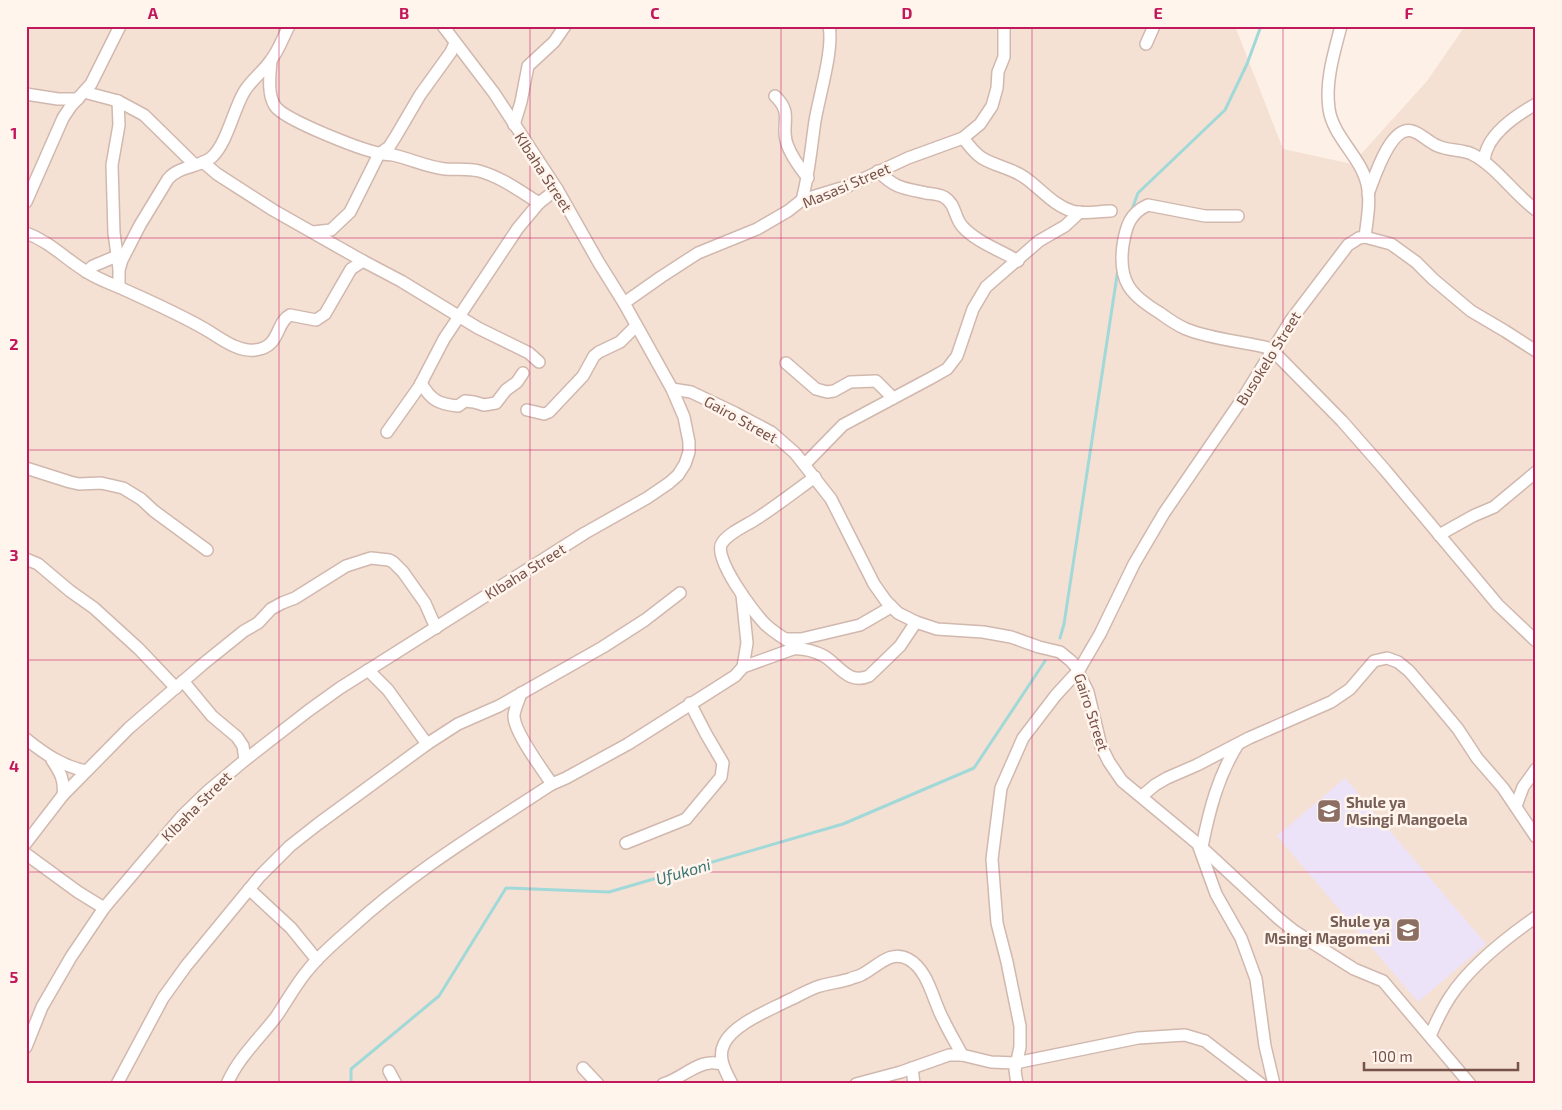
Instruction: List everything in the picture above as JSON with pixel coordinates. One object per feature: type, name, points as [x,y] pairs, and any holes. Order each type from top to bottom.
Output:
[{"type":"street","points":[[26,202],[57,129],[71,106],[98,72],[120,26]]},
{"type":"street","points":[[119,270],[122,260],[140,225],[168,179],[176,172],[212,156],[224,139],[231,118],[244,92],[271,61],[289,26]]},
{"type":"street","name":"KIbaha Street","points":[[26,1047],[42,1007],[71,957],[104,908],[182,816],[208,791],[308,711],[368,670],[585,533],[647,498],[669,483],[685,464],[689,452],[689,442],[684,417],[672,389],[557,189],[494,93],[443,26]]},
{"type":"street","points":[[514,124],[521,102],[528,66],[554,42],[565,26]]},
{"type":"street","points":[[802,200],[808,178],[815,120],[830,40],[829,26]]},
{"type":"street","name":"Masasi Street","points":[[624,303],[661,276],[698,253],[757,229],[788,211],[802,200],[848,186],[908,158],[963,138],[980,124],[992,106],[997,88],[998,72],[1004,57],[1004,26]]},
{"type":"street","points":[[1146,44],[1154,26]]},
{"type":"street","points":[[1341,26],[1332,60],[1328,89],[1329,110],[1334,127],[1366,179],[1368,194],[1365,237],[1391,244],[1416,262],[1471,311],[1506,331],[1536,352]]},
{"type":"street","points":[[313,232],[331,230],[350,212],[379,154],[389,146],[396,136],[420,95],[451,52],[455,43]]},
{"type":"street","points":[[271,61],[271,92],[274,105],[280,111],[332,138],[379,154],[392,155],[444,169],[463,168],[480,172],[500,180],[539,203]]},
{"type":"street","points":[[26,94],[58,99],[81,95],[118,101],[144,115],[199,163],[363,261],[401,280],[460,316],[531,364],[517,382],[506,390],[497,403],[488,405],[468,401],[458,406],[444,404],[431,398],[421,383]]},
{"type":"street","points":[[775,96],[784,106],[787,114],[785,136],[790,152],[808,178]]},
{"type":"street","points":[[118,101],[119,125],[112,164],[114,233],[119,270],[119,287]]},
{"type":"street","points":[[1484,161],[1487,149],[1500,130],[1511,120],[1536,104]]},
{"type":"street","points":[[1368,194],[1386,150],[1399,134],[1405,130],[1412,130],[1426,140],[1443,148],[1462,150],[1484,161],[1536,210]]},
{"type":"street","points":[[963,138],[983,159],[1015,171],[1040,188],[1055,202],[1071,210],[1080,212],[1111,211]]},
{"type":"street","points":[[878,171],[889,182],[900,188],[945,197],[953,206],[963,228],[980,240],[1018,261]]},
{"type":"street","points":[[386,432],[421,383],[444,338],[518,228],[539,203],[557,189]]},
{"type":"street","points":[[1238,216],[1205,216],[1158,206],[1146,206],[1132,215],[1127,225],[1122,262],[1124,275],[1134,296],[1184,328],[1206,336],[1265,347],[1273,351],[1342,421],[1498,605],[1536,641]]},
{"type":"street","points":[[805,464],[843,425],[931,378],[952,363],[957,356],[973,309],[980,296],[993,280],[1018,261],[1040,240],[1065,226],[1080,212]]},
{"type":"street","points":[[26,233],[46,242],[86,272],[199,326],[242,350],[255,350],[266,347],[273,341],[287,316],[293,314],[316,320],[320,319],[325,314],[351,269],[363,261]]},
{"type":"street","name":"Busokelo Street","points":[[1016,1084],[1015,1063],[1020,1047],[1020,1026],[997,923],[992,859],[1001,788],[1024,738],[1056,695],[1079,670],[1100,634],[1134,564],[1152,533],[1273,351],[1291,320],[1348,245],[1359,238],[1365,237]]},
{"type":"street","points":[[86,272],[93,266],[117,256]]},
{"type":"street","points":[[527,410],[544,414],[549,412],[583,376],[598,352],[620,342],[636,326]]},
{"type":"street","points":[[786,363],[816,389],[827,392],[834,391],[850,382],[876,381],[893,398]]},
{"type":"street","name":"Gairo Street","points":[[672,389],[683,390],[703,397],[771,432],[795,453],[831,499],[874,584],[891,607],[898,613],[937,629],[983,632],[1011,637],[1060,652],[1079,670],[1095,717],[1101,746],[1122,781],[1200,846],[1294,931],[1354,969],[1382,981],[1470,1084]]},
{"type":"street","points":[[26,468],[70,482],[82,484],[101,483],[133,492],[154,511],[207,550]]},
{"type":"street","points":[[1439,535],[1473,516],[1494,507],[1536,472]]},
{"type":"street","points":[[815,477],[737,530],[720,545],[720,555],[742,594],[766,624],[800,648],[825,657],[847,676],[863,678],[868,676],[900,646],[916,622]]},
{"type":"street","points":[[26,843],[63,795],[86,771],[129,728],[179,684],[240,635],[258,623],[271,609],[282,602],[295,598],[346,566],[371,558],[389,560],[396,564],[425,603],[436,628]]},
{"type":"street","points":[[26,559],[38,564],[94,608],[179,684],[218,723],[237,737],[243,746],[245,760]]},
{"type":"street","points":[[117,1084],[164,998],[186,966],[249,889],[273,862],[297,840],[458,724],[499,706],[603,647],[645,620],[680,593]]},
{"type":"street","points":[[742,594],[747,643],[743,667]]},
{"type":"street","points":[[786,639],[801,639],[860,625],[891,607]]},
{"type":"street","points":[[227,1084],[230,1076],[251,1045],[275,1018],[300,980],[318,960],[374,907],[403,884],[552,784],[628,744],[734,676],[743,667],[800,648]]},
{"type":"street","points":[[1142,796],[1167,778],[1264,731],[1331,702],[1350,689],[1374,661],[1387,658],[1398,662],[1409,671],[1458,729],[1477,758],[1504,788],[1536,837]]},
{"type":"street","points":[[368,670],[388,690],[428,744]]},
{"type":"street","points":[[521,693],[514,717],[515,724],[519,734],[552,784]]},
{"type":"street","points":[[626,843],[686,819],[721,777],[724,763],[690,703]]},
{"type":"street","points":[[26,739],[50,758],[86,771]]},
{"type":"street","points":[[1238,744],[1219,782],[1200,846],[1211,881],[1224,909],[1241,938],[1256,979],[1265,1046],[1274,1084]]},
{"type":"street","points":[[50,758],[64,781],[63,795]]},
{"type":"street","points":[[1516,806],[1523,787],[1536,769]]},
{"type":"street","points":[[26,854],[78,892],[104,908]]},
{"type":"street","points":[[249,889],[291,928],[318,960]]},
{"type":"street","points":[[1430,1036],[1450,996],[1466,977],[1509,937],[1536,918]]},
{"type":"street","points":[[732,1084],[722,1064],[721,1053],[724,1044],[730,1036],[755,1016],[808,990],[862,975],[884,959],[898,956],[914,963],[922,973],[944,1022],[962,1055]]},
{"type":"street","points":[[856,1084],[949,1055],[962,1055],[998,1063],[1015,1063],[1138,1038],[1185,1034],[1205,1042],[1261,1084]]},
{"type":"street","points":[[663,1084],[672,1082],[698,1067],[710,1063],[722,1064]]},
{"type":"street","points":[[583,1068],[598,1084]]},
{"type":"street","points":[[912,1068],[914,1084]]},
{"type":"street","points":[[389,1071],[396,1084]]},
{"type":"shaded area","points":[[26,26],[1235,26],[1283,149],[1352,164],[1427,81],[1465,26],[1536,26],[1536,1084],[26,1084]]},
{"type":"shaded area","points":[[1345,778],[1486,944],[1418,1002],[1277,836]]},
{"type":"waterway","points":[[1131,212],[1138,193],[1225,110],[1247,64],[1261,26]]},
{"type":"waterway","points":[[1060,638],[1064,624],[1118,269]]},
{"type":"waterway","name":"Ufukoni","points":[[351,1084],[351,1069],[439,996],[506,888],[609,892],[843,824],[974,768],[1045,661]]},
{"type":"place","name":"Shule ya Msingi Mangoela","points":[[1329,811]]},
{"type":"place","name":"Shule ya Msingi Magomeni","points":[[1408,930]]}]
